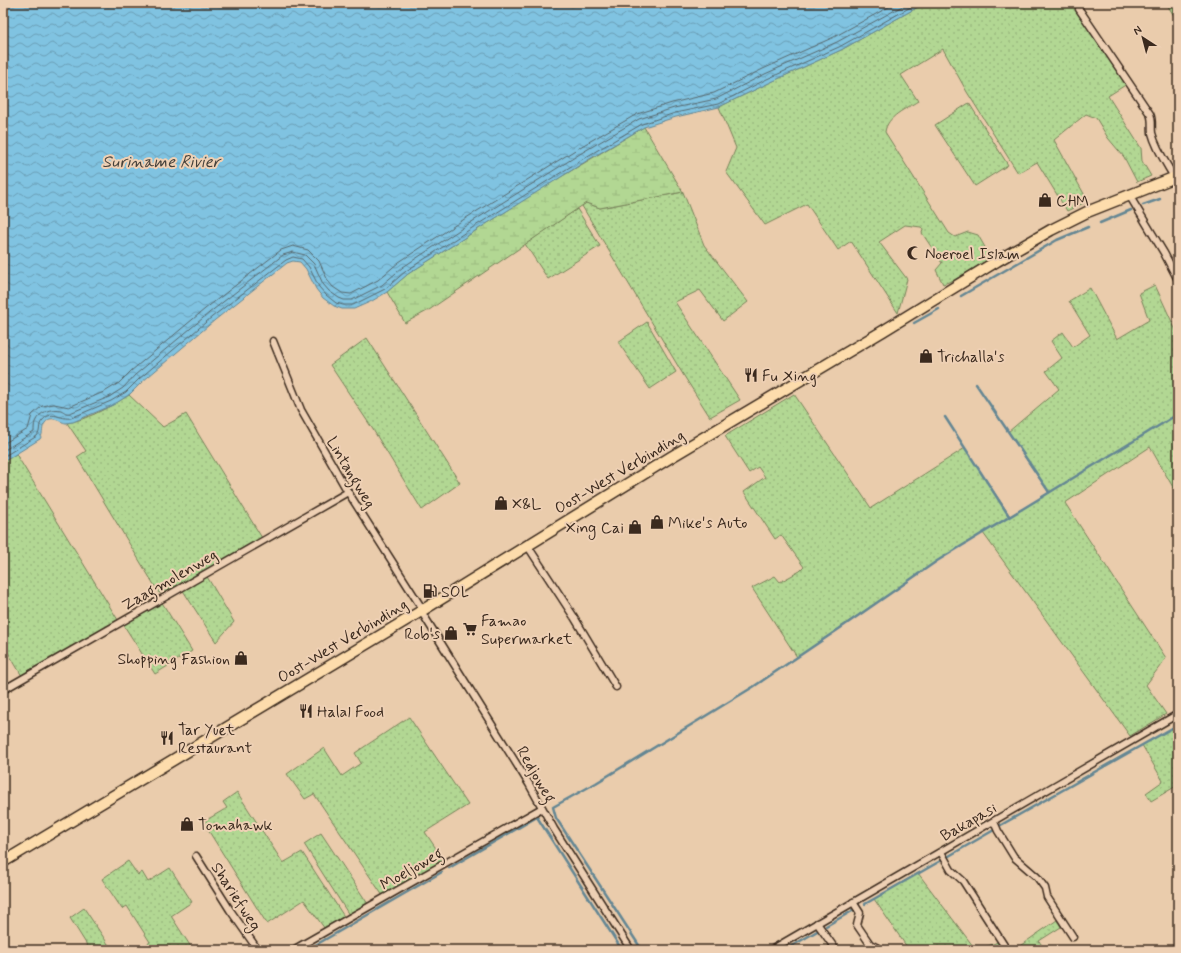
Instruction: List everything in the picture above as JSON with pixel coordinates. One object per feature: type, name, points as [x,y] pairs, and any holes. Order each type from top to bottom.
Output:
[{"type":"main road","name":"Oost-West Verbinding","points":[[3,862],[997,261],[1051,230],[1081,215],[1176,176]]},
{"type":"street","points":[[1079,9],[1150,114],[1152,120],[1152,133],[1158,150],[1176,176]]},
{"type":"street","points":[[1129,195],[1164,253],[1178,280]]},
{"type":"street","name":"Lintangweg","points":[[273,341],[301,410],[348,492],[422,610]]},
{"type":"street","name":"Zaagmolenweg","points":[[3,690],[348,492]]},
{"type":"street","points":[[528,545],[616,687]]},
{"type":"street","name":"Redjoweg","points":[[422,610],[530,784],[554,829],[631,950]]},
{"type":"street","name":"Bakapasi","points":[[771,950],[1178,714]]},
{"type":"street","name":"Moeljoweg","points":[[293,950],[542,808]]},
{"type":"street","points":[[994,822],[1014,857],[1037,876],[1045,888],[1047,897],[1073,937]]},
{"type":"street","points":[[941,852],[951,870],[963,881],[1007,950]]},
{"type":"street","name":"Shariefweg","points":[[196,856],[230,910],[258,950]]},
{"type":"street","points":[[853,902],[860,913],[857,924],[870,944],[882,950]]},
{"type":"street","points":[[817,923],[836,950]]},
{"type":"green space","points":[[925,3],[1077,3],[1074,5],[1127,84],[1108,96],[1141,148],[1142,161],[1151,176],[1137,182],[1124,157],[1108,138],[1096,118],[1086,114],[1054,140],[1088,201],[1067,211],[1037,162],[1018,173],[967,92],[943,49],[901,75],[918,101],[893,117],[886,126],[885,132],[949,233],[955,237],[968,232],[978,235],[991,258],[954,280],[943,284],[936,270],[942,263],[922,233],[923,230],[921,227],[905,225],[879,242],[907,279],[898,313],[851,241],[838,250],[807,204],[765,225],[726,172],[736,148],[719,107],[841,50]]},
{"type":"green space","points":[[1166,3],[1178,3],[1178,22]]},
{"type":"green space","points":[[969,103],[1008,165],[975,186],[935,125]]},
{"type":"green space","points":[[644,127],[683,192],[600,208],[586,203],[429,310],[405,323],[387,292],[408,274],[541,189]]},
{"type":"green space","points":[[683,192],[704,245],[748,302],[723,321],[700,290],[675,302],[740,400],[710,417],[582,206],[586,203],[600,208]]},
{"type":"green space","points":[[577,209],[600,246],[548,279],[525,244]]},
{"type":"green space","points":[[1155,285],[1178,335],[1178,496],[1150,447],[1065,503],[1166,658],[1146,685],[1166,714],[1130,736],[983,533],[937,561],[797,657],[752,588],[775,576],[780,582],[800,571],[804,567],[781,535],[775,539],[744,492],[765,477],[758,467],[749,473],[725,436],[794,394],[871,508],[965,448],[1010,516],[1049,493],[1008,432],[1059,389],[1046,371],[1062,358],[1051,341],[1063,332],[1073,347],[1090,335],[1069,301],[1090,288],[1117,339],[1149,320],[1139,293]]},
{"type":"green space","points":[[647,322],[676,372],[650,389],[618,342]]},
{"type":"green space","points":[[367,338],[460,483],[422,510],[372,428],[330,365]]},
{"type":"green space","points":[[129,395],[163,427],[186,414],[262,538],[180,585],[159,593],[77,457],[86,451],[67,423],[99,412]]},
{"type":"green space","points":[[16,454],[118,620],[22,676],[3,644],[3,462]]},
{"type":"green space","points":[[206,575],[234,622],[216,642],[182,589]]},
{"type":"green space","points":[[161,601],[192,651],[155,674],[123,624]]},
{"type":"green space","points":[[409,717],[468,805],[425,832],[445,862],[383,896],[314,794],[305,799],[287,774],[324,748],[342,776],[361,763],[355,753]]},
{"type":"green space","points":[[1174,727],[1178,734],[1178,785],[1151,801],[1146,793],[1163,781],[1142,745]]},
{"type":"green space","points":[[237,792],[283,863],[302,852],[345,918],[325,929],[304,900],[267,924],[203,822],[227,808],[223,802]]},
{"type":"green space","points":[[321,833],[368,904],[349,915],[304,844]]},
{"type":"green space","points":[[128,861],[138,875],[142,872],[148,882],[170,868],[192,902],[171,916],[193,950],[139,950],[150,942],[127,906],[122,909],[102,879]]},
{"type":"green space","points":[[918,873],[976,950],[909,950],[874,899]]},
{"type":"green space","points":[[84,908],[112,950],[90,950],[70,918]]},
{"type":"green space","points":[[1057,920],[1061,927],[1039,941],[1045,950],[1014,950]]},
{"type":"green space","points":[[1000,941],[1006,950],[979,950]]},
{"type":"water","name":"Suriname Rivier","points":[[3,3],[925,3],[841,50],[719,107],[676,117],[644,127],[588,160],[408,274],[387,292],[354,309],[342,309],[334,306],[323,298],[316,289],[306,269],[300,262],[293,261],[287,263],[215,320],[142,382],[129,395],[113,405],[73,422],[66,423],[55,419],[47,420],[40,439],[3,462]]},
{"type":"waterway","points":[[1143,205],[1160,199]]},
{"type":"waterway","points":[[1100,223],[1131,210]]},
{"type":"waterway","points":[[961,296],[1057,240],[1088,227]]},
{"type":"waterway","points":[[914,323],[939,309]]},
{"type":"waterway","points":[[976,384],[1049,492]]},
{"type":"waterway","points":[[642,950],[556,818],[553,807],[596,783],[753,687],[937,561],[1178,414]]},
{"type":"waterway","points":[[945,417],[1009,516]]},
{"type":"waterway","points":[[1001,825],[1174,727]]},
{"type":"waterway","points":[[449,868],[537,817],[622,950]]},
{"type":"waterway","points":[[949,856],[994,830]]},
{"type":"waterway","points":[[865,904],[942,860]]},
{"type":"waterway","points":[[307,950],[442,872]]},
{"type":"waterway","points":[[826,926],[854,910]]},
{"type":"waterway","points":[[785,950],[819,930]]},
{"type":"place","name":"CHM","points":[[1045,200]]},
{"type":"place","name":"Noeroel Islam","points":[[914,253]]},
{"type":"place","name":"Trichalla's","points":[[926,356]]},
{"type":"place","name":"Fu Xing","points":[[751,375]]},
{"type":"place","name":"X&L","points":[[501,503]]},
{"type":"place","name":"Mike's Auto","points":[[657,522]]},
{"type":"place","name":"Xing Cai","points":[[635,527]]},
{"type":"place","name":"SOL","points":[[430,591]]},
{"type":"place","name":"Famao Supermarket","points":[[470,629]]},
{"type":"place","name":"Rob's","points":[[451,633]]},
{"type":"place","name":"Shopping Fashion","points":[[241,658]]},
{"type":"place","name":"Halal Food","points":[[306,711]]},
{"type":"place","name":"Tar Yuet Restaurant","points":[[167,738]]},
{"type":"place","name":"Tomahawk","points":[[187,824]]}]
